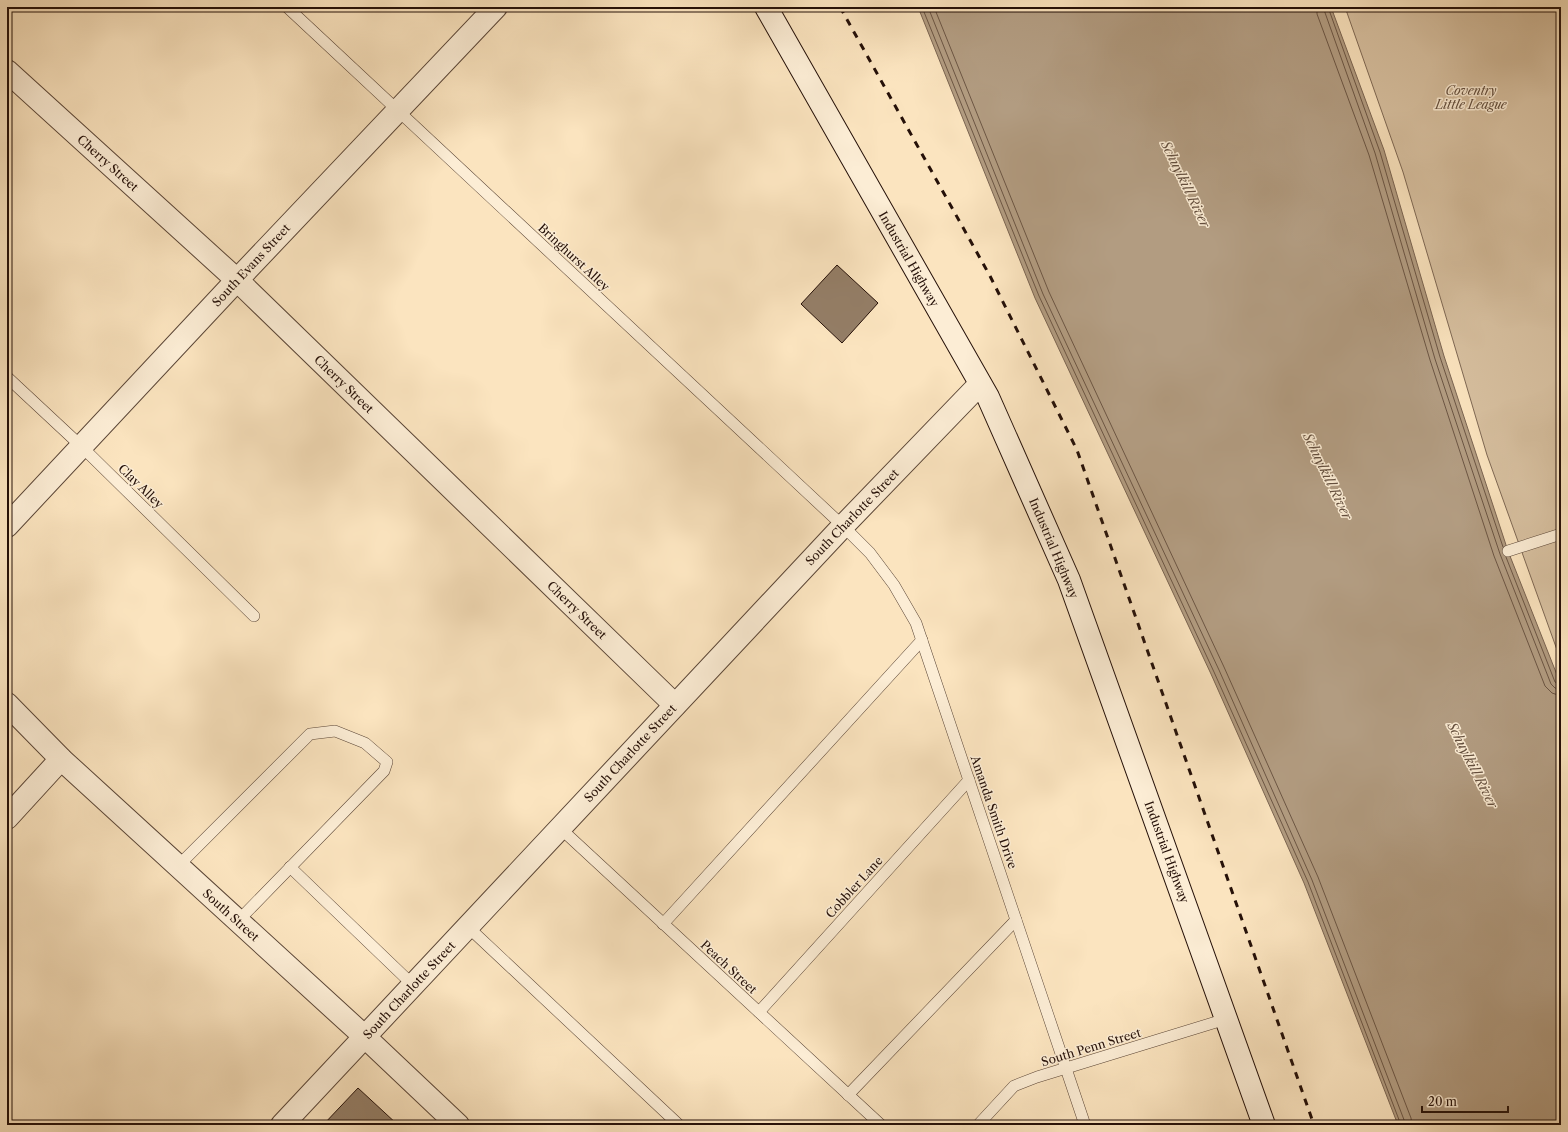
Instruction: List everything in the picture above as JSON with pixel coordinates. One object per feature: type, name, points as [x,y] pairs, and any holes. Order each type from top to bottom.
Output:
[{"type":"street","name":"South Evans Street","points":[[7,526],[237,280],[496,7]]},
{"type":"street","name":"Industrial Highway","points":[[766,7],[991,404],[1069,580],[1264,1125]]},
{"type":"street","name":"Cherry Street","points":[[7,71],[237,280],[675,705]]},
{"type":"street","name":"South Charlotte Street","points":[[282,1125],[843,526],[980,384]]},
{"type":"street","name":"South Street","points":[[7,704],[61,759],[365,1037],[458,1125]]},
{"type":"street","points":[[7,818],[61,759]]},
{"type":"lane","name":"Bringhurst Alley","points":[[287,7],[843,526]]},
{"type":"lane","name":"Clay Alley","points":[[7,377],[82,446],[254,616]]},
{"type":"lane","name":"Amanda Smith Drive","points":[[843,526],[870,553],[894,585],[916,623],[1085,1125]]},
{"type":"lane","points":[[1508,551],[1561,534]]},
{"type":"lane","points":[[663,924],[922,640]]},
{"type":"lane","points":[[178,866],[310,734],[335,731],[365,743],[387,762],[384,771],[238,921]]},
{"type":"lane","name":"Cobbler Lane","points":[[759,1012],[969,780]]},
{"type":"lane","name":"Peach Street","points":[[560,828],[881,1125]]},
{"type":"lane","points":[[290,867],[413,985]]},
{"type":"lane","points":[[848,1095],[1016,920]]},
{"type":"lane","points":[[468,927],[679,1125]]},
{"type":"lane","name":"South Penn Street","points":[[978,1125],[1014,1086],[1037,1076],[1226,1020]]},
{"type":"green space","name":"Coventry Little League","points":[[1345,7],[1561,7],[1561,661],[1487,455],[1403,172]]},
{"type":"water","name":"Schuylkill River","points":[[918,7],[1331,7],[1384,150],[1444,356],[1508,551],[1561,685],[1561,1125],[1398,1125],[1304,883],[1211,674],[1035,298]]},
{"type":"building","points":[[837,265],[878,303],[842,343],[801,304]]},
{"type":"building","points":[[358,1088],[398,1125],[323,1125]]},
{"type":"railway","points":[[840,7],[990,276],[1077,450],[1314,1125]]}]
